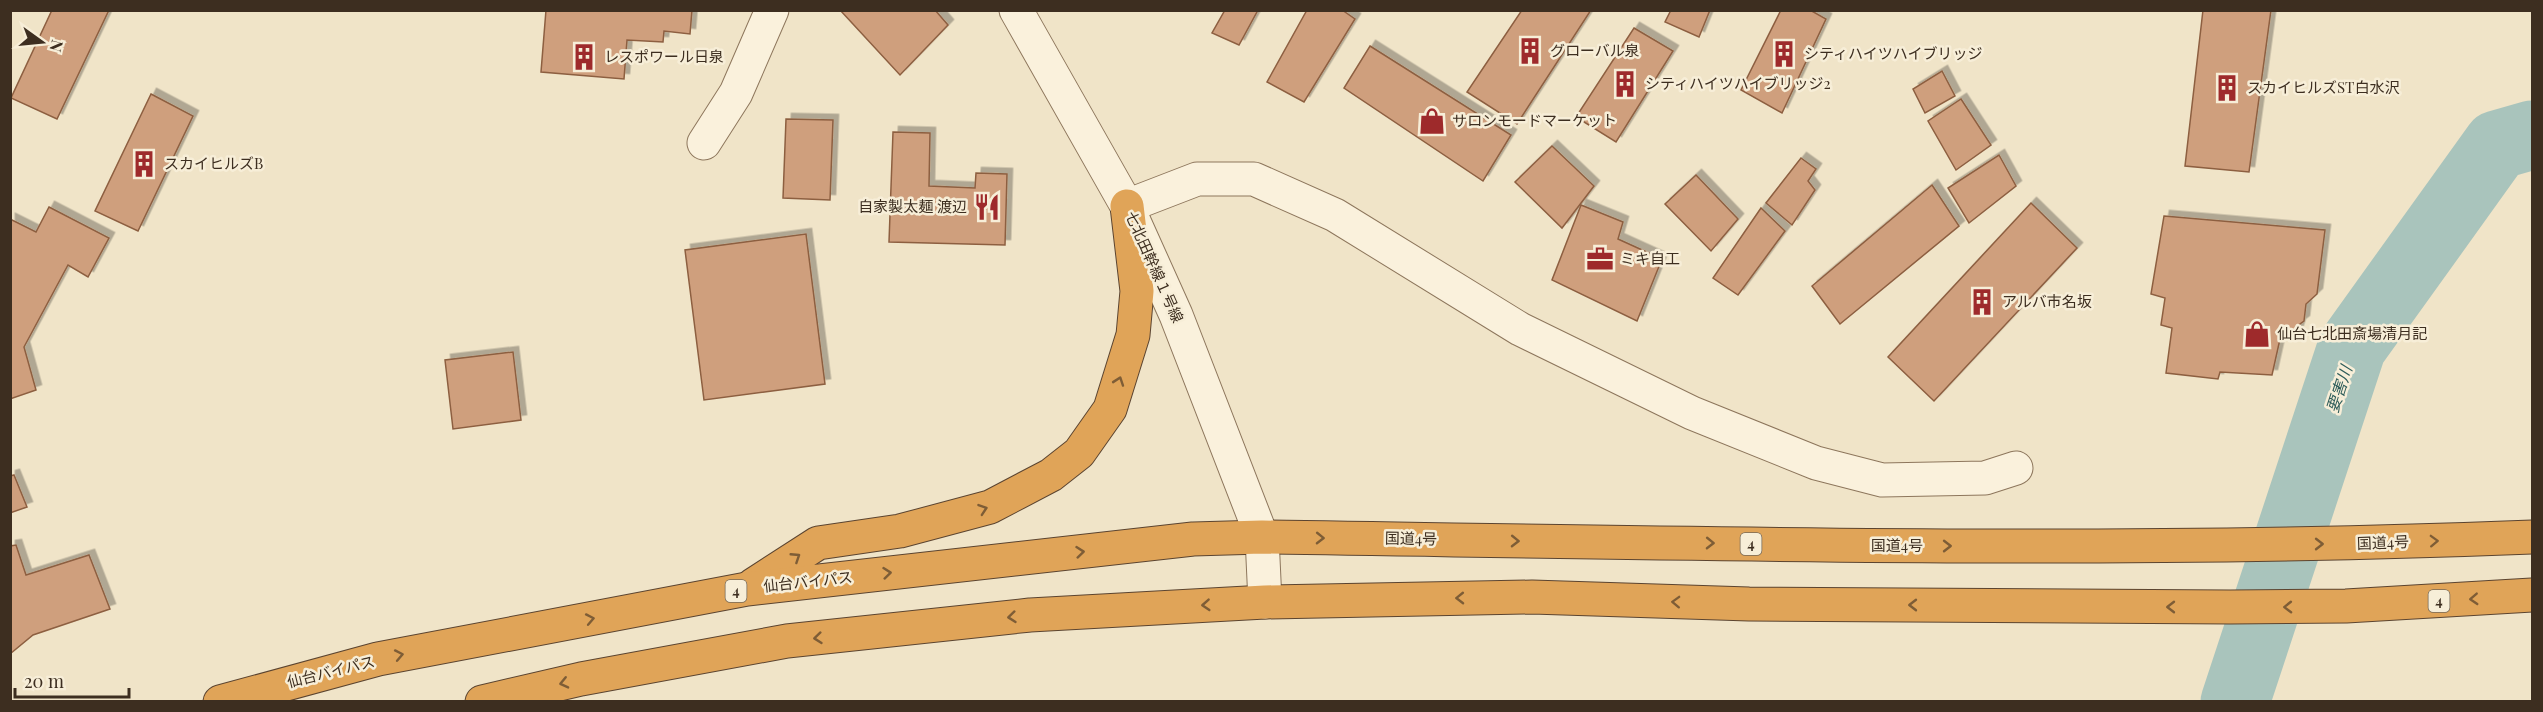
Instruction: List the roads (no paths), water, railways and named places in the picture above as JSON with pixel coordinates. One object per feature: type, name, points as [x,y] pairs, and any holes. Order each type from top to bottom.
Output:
[{"type":"highway","points":[[747,589],[818,543],[900,531],[990,507],[1051,475],[1079,453],[1110,409],[1133,335],[1137,291],[1127,206]]},
{"type":"highway","name":"国道4号","points":[[1262,537],[1901,546],[2354,544],[2532,537]]},
{"type":"highway","name":"仙台バイパス","points":[[220,702],[378,659],[747,589],[1193,539],[1262,537]]},
{"type":"highway","name":"4","points":[[482,702],[581,679],[787,642],[1030,615],[1265,602],[1532,597],[1749,604],[2229,608],[2346,606],[2532,596]]},
{"type":"street","points":[[704,143],[736,93],[772,10]]},
{"type":"street","name":"七北田幹線１号線","points":[[1016,10],[1127,206],[1176,315],[1262,537],[1265,602]]},
{"type":"street","points":[[1127,206],[1197,179],[1254,178],[1335,215],[1520,329],[1692,413],[1816,463],[1882,480],[1985,478],[2016,468]]},
{"type":"waterway","name":"要害川","points":[[2235,702],[2352,347],[2497,145],[2532,135]]},
{"type":"place","name":"グローバル泉","points":[[1530,51]]},
{"type":"place","name":"シティハイツハイブリッジ","points":[[1784,54]]},
{"type":"place","name":"レスポワール日泉","points":[[584,57]]},
{"type":"place","name":"シティハイツハイブリッジ2","points":[[1625,84]]},
{"type":"place","name":"スカイヒルズST白水沢","points":[[2227,88]]},
{"type":"place","name":"サロンモードマーケット","points":[[1432,121]]},
{"type":"place","name":"スカイヒルズB","points":[[144,164]]},
{"type":"place","name":"自家製太麺 渡辺","points":[[987,207]]},
{"type":"place","name":"ミキ自工","points":[[1600,259]]},
{"type":"place","name":"アルバ市名坂","points":[[1982,302]]},
{"type":"place","name":"仙台七北田斎場清月記","points":[[2257,334]]}]
